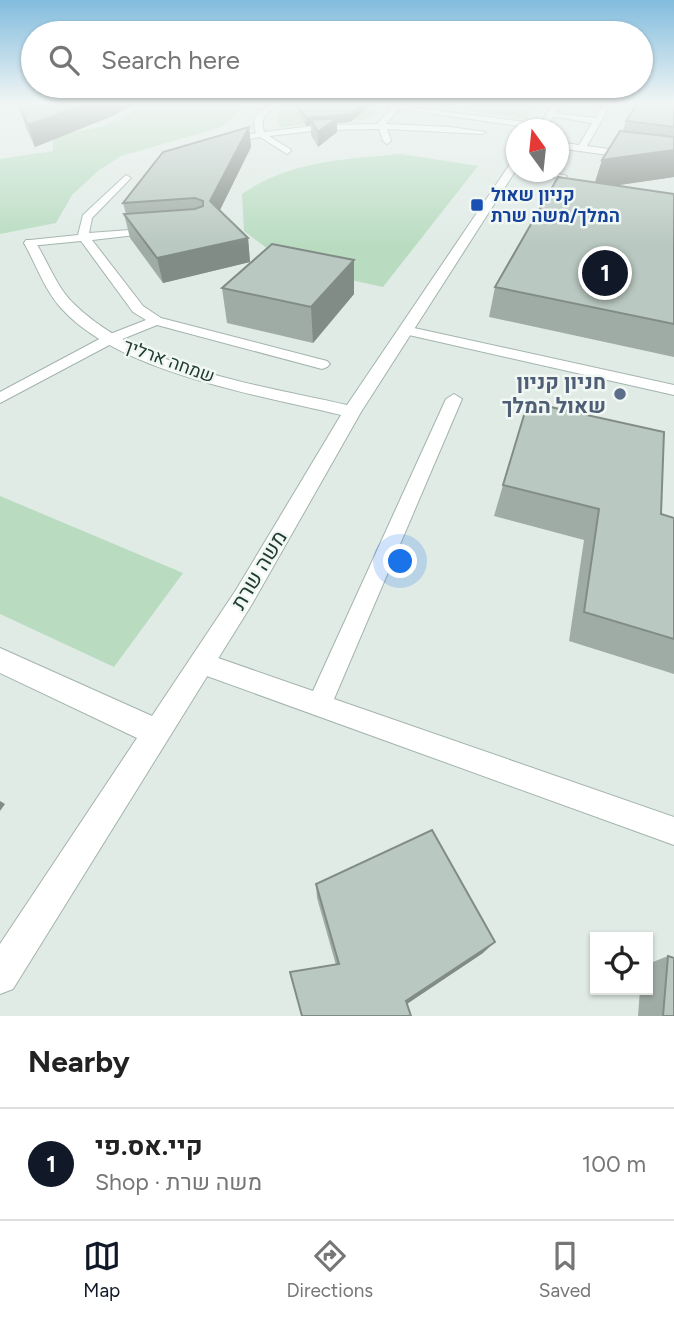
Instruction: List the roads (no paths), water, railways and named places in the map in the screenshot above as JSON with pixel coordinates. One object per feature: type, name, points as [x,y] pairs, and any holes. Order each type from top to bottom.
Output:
[{"type":"street","name":"משה שרת","points":[[0,976],[244,597],[352,412],[405,330],[509,182]]},
{"type":"street","name":"שמחה ארליך","points":[[30,243],[66,306],[98,334],[196,373],[352,412]]},
{"type":"street","points":[[0,660],[157,733]]},
{"type":"lane","points":[[606,151],[674,161]]},
{"type":"lane","points":[[83,236],[88,217],[126,178]]},
{"type":"lane","points":[[30,243],[160,230]]},
{"type":"lane","points":[[83,236],[138,309],[156,321],[322,364]]},
{"type":"lane","points":[[0,398],[110,339],[156,321]]},
{"type":"lane","points":[[405,330],[674,390]]},
{"type":"lane","points":[[319,705],[454,399]]},
{"type":"lane","points":[[201,663],[674,831]]},
{"type":"place","name":"קניון שאול המלך/משה שרת","points":[[477,205]]},
{"type":"place","name":"קיי.אס.פי","points":[[605,273]]},
{"type":"place","name":"חניון קניון שאול המלך","points":[[620,394]]}]
